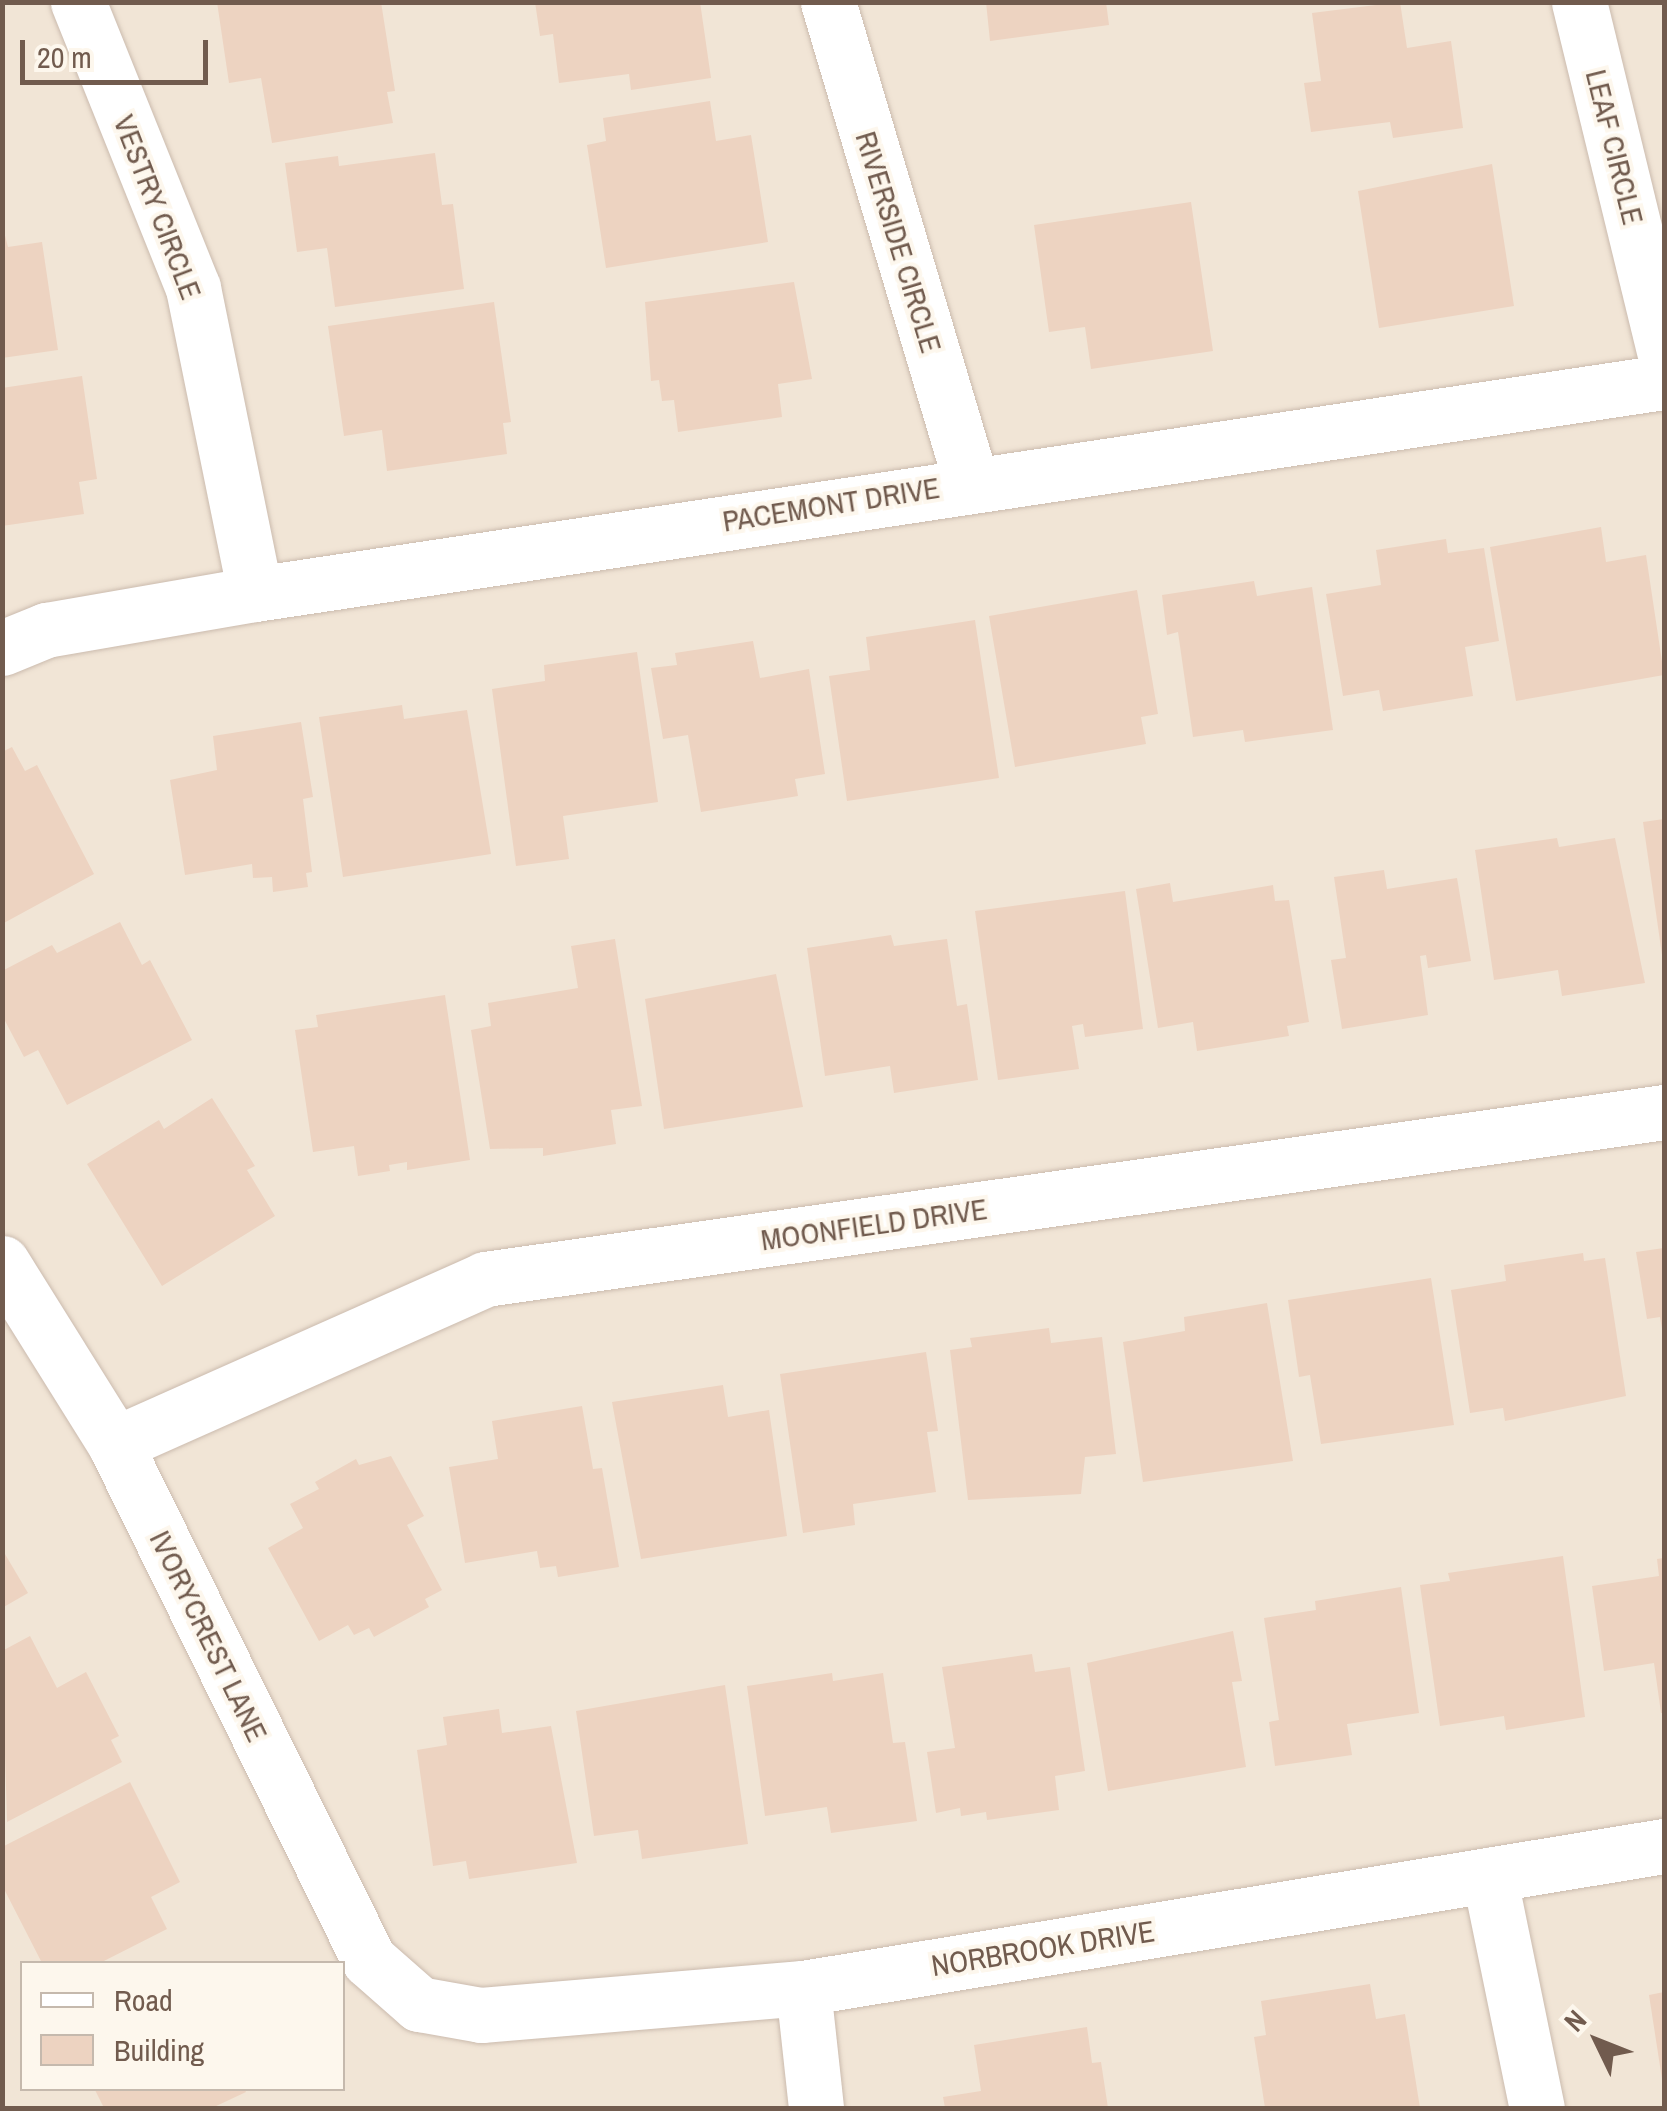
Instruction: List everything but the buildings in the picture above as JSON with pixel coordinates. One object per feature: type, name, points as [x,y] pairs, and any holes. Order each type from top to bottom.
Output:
[{"type":"street","name":"VESTRY CIRCLE","points":[[78,2],[193,288],[255,594]]},
{"type":"street","name":"RIVERSIDE CIRCLE","points":[[828,2],[970,482]]},
{"type":"street","name":"LEAF CIRCLE","points":[[1579,2],[1664,351]]},
{"type":"street","name":"PACEMONT DRIVE","points":[[2,648],[46,630],[255,594],[970,482],[1664,382]]},
{"type":"street","name":"MOONFIELD DRIVE","points":[[114,1444],[485,1279],[1664,1112]]},
{"type":"street","name":"IVORYCREST LANE","points":[[2,1263],[114,1444],[369,1960],[419,2004]]},
{"type":"street","name":"NORBROOK DRIVE","points":[[419,2004],[481,2015],[803,1988],[1664,1846]]},
{"type":"street","points":[[1489,1875],[1537,2108]]},
{"type":"street","points":[[803,1988],[816,2108]]},
{"type":"shaded area","points":[[3,3],[1664,3],[1664,2108],[3,2108]]}]
